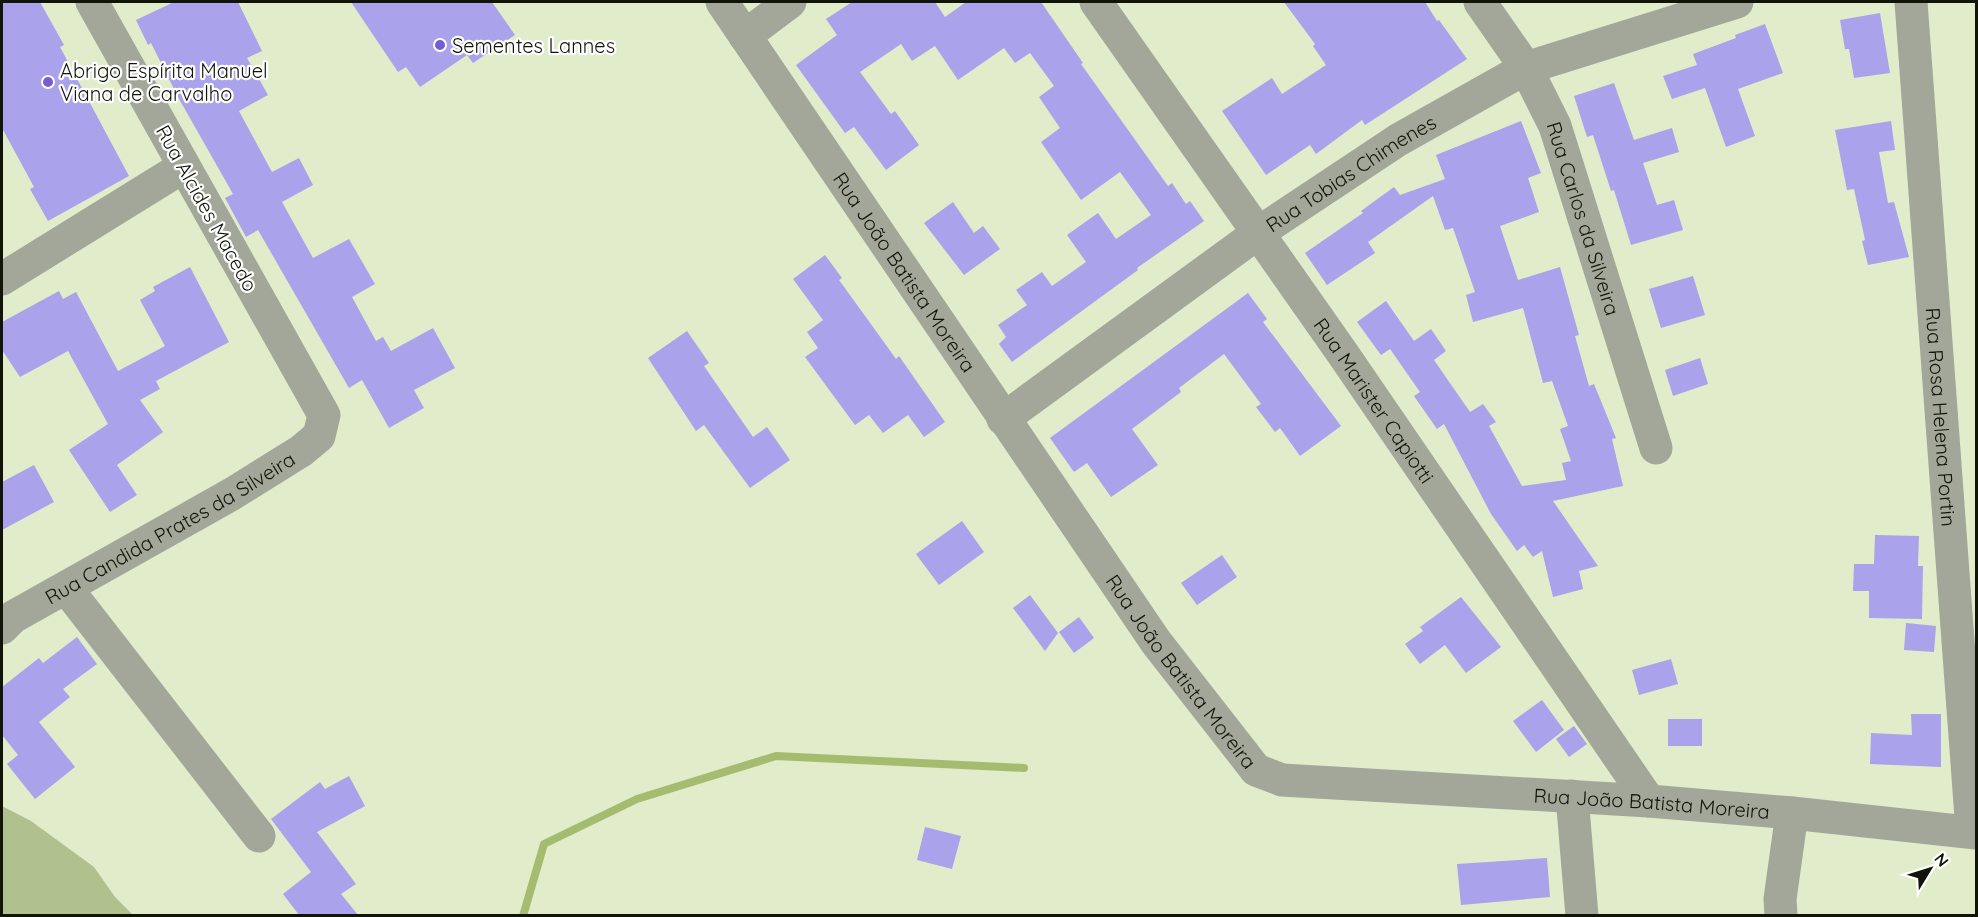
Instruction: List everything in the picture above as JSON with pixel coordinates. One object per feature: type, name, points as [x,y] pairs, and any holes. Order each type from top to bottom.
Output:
[{"type":"street","name":"Rua Alcides Macedo","points":[[92,2],[324,415]]},
{"type":"street","name":"Rua João Batista Moreira","points":[[722,2],[1156,642],[1256,770],[1282,780],[1649,801],[1974,832]]},
{"type":"street","points":[[745,36],[790,2]]},
{"type":"street","name":"Rua Marister Capiotti","points":[[1096,2],[1649,801]]},
{"type":"street","name":"Rua Carlos da Silveira","points":[[1480,2],[1526,69],[1555,126],[1656,448]]},
{"type":"street","name":"Rua Tobias Chimenes","points":[[1003,418],[1258,233],[1398,140],[1526,69],[1737,2]]},
{"type":"street","name":"Rua Rosa Helena Portin","points":[[1911,2],[1974,832]]},
{"type":"street","points":[[2,279],[183,167]]},
{"type":"street","name":"Rua Candida Prates da Silveira","points":[[5,617],[67,589],[232,494],[302,450],[319,436],[324,415]]},
{"type":"street","points":[[67,589],[259,836]]},
{"type":"street","points":[[1572,796],[1582,915]]},
{"type":"street","points":[[1781,915],[1780,899],[1792,813]]},
{"type":"green space","points":[[2,806],[31,821],[94,867],[115,897],[133,915],[2,915]]},
{"type":"building","points":[[2,2],[40,2],[64,45],[60,47],[129,176],[48,221],[30,189],[34,187],[2,128]]},
{"type":"building","points":[[174,2],[238,2],[262,51],[247,58],[268,95],[239,111],[272,172],[299,158],[313,185],[282,202],[313,258],[349,239],[375,284],[352,297],[376,341],[383,337],[391,351],[433,328],[455,368],[414,390],[424,408],[389,428],[362,380],[349,388],[258,230],[246,237],[225,198],[233,194],[178,97],[151,43],[148,45],[136,20]]},
{"type":"building","name":"Sementes Lannes","points":[[351,2],[492,2],[515,35],[473,63],[467,55],[420,87],[406,67],[398,72]]},
{"type":"building","points":[[852,2],[935,2],[945,17],[966,2],[1041,2],[1083,63],[1081,64],[1168,186],[1172,183],[1186,204],[1190,201],[1204,221],[1012,362],[999,344],[1006,337],[998,325],[1027,305],[1016,290],[1042,272],[1052,286],[1086,262],[1067,235],[1098,213],[1116,239],[1151,215],[1120,172],[1081,200],[1041,142],[1060,128],[1039,97],[1054,86],[1030,53],[1015,63],[1004,48],[958,80],[935,46],[912,61],[901,44],[860,72],[891,114],[895,111],[919,145],[886,170],[854,127],[845,133],[796,65],[837,35],[826,19]]},
{"type":"building","points":[[1284,2],[1425,2],[1467,59],[1365,125],[1362,120],[1316,154],[1310,145],[1266,175],[1222,111],[1272,78],[1282,94],[1326,65],[1313,46],[1315,44]]},
{"type":"building","points":[[1880,13],[1890,73],[1854,78],[1849,49],[1845,49],[1840,20]]},
{"type":"building","points":[[1765,24],[1783,73],[1738,89],[1755,136],[1726,147],[1705,88],[1672,99],[1663,76],[1697,65],[1693,54]]},
{"type":"building","points":[[1614,83],[1634,140],[1672,128],[1679,152],[1643,163],[1657,205],[1674,200],[1683,230],[1631,245],[1614,190],[1611,191],[1593,135],[1587,137],[1574,96]]},
{"type":"building","points":[[1521,121],[1541,173],[1528,178],[1539,212],[1500,226],[1518,280],[1560,267],[1579,335],[1575,336],[1589,386],[1594,384],[1616,438],[1612,439],[1623,486],[1553,501],[1598,566],[1579,571],[1583,589],[1553,597],[1542,551],[1533,557],[1524,545],[1517,551],[1491,514],[1444,424],[1437,429],[1414,396],[1420,392],[1390,349],[1381,355],[1357,322],[1386,301],[1414,341],[1431,329],[1446,351],[1434,360],[1470,412],[1483,404],[1496,422],[1489,426],[1522,486],[1566,480],[1562,463],[1571,461],[1560,429],[1568,426],[1552,381],[1543,383],[1523,308],[1473,322],[1466,295],[1475,292],[1453,228],[1445,230],[1433,196],[1368,242],[1375,253],[1327,285],[1305,253],[1363,213],[1361,211],[1394,187],[1400,195],[1445,179],[1436,155]]},
{"type":"building","points":[[1891,121],[1895,150],[1879,152],[1888,203],[1894,202],[1909,257],[1868,265],[1854,189],[1847,190],[1835,130]]},
{"type":"building","points":[[953,202],[974,233],[983,226],[1000,249],[964,275],[924,223]]},
{"type":"building","points":[[825,255],[842,278],[839,280],[896,359],[899,356],[945,422],[924,437],[908,415],[883,433],[869,415],[855,425],[805,357],[818,348],[807,332],[823,320],[793,279]]},
{"type":"building","points":[[190,267],[229,342],[156,381],[160,389],[140,400],[163,432],[117,465],[137,495],[110,512],[69,450],[108,424],[68,351],[20,377],[2,350],[2,322],[59,291],[63,299],[76,292],[118,371],[165,346],[140,300],[155,291],[153,287]]},
{"type":"building","points":[[1693,276],[1705,315],[1661,328],[1649,289]]},
{"type":"building","points":[[1248,293],[1267,319],[1263,322],[1341,426],[1300,456],[1280,428],[1275,432],[1256,407],[1261,404],[1224,354],[1179,388],[1181,392],[1132,429],[1158,465],[1111,497],[1087,463],[1074,472],[1050,438]]},
{"type":"building","points":[[687,331],[709,363],[704,366],[753,437],[767,427],[790,460],[750,488],[704,425],[696,431],[648,358]]},
{"type":"building","points":[[1700,358],[1708,384],[1673,396],[1665,370]]},
{"type":"building","points":[[34,465],[54,502],[2,530],[2,482]]},
{"type":"building","points":[[962,521],[984,552],[939,585],[916,554]]},
{"type":"building","points":[[1875,535],[1919,536],[1918,566],[1923,566],[1922,619],[1869,618],[1869,591],[1853,591],[1854,564],[1874,564]]},
{"type":"building","points":[[1222,555],[1237,577],[1197,605],[1181,583]]},
{"type":"building","points":[[1030,595],[1058,633],[1045,651],[1013,608]]},
{"type":"building","points":[[1461,597],[1501,647],[1466,673],[1445,645],[1420,664],[1405,644],[1423,631],[1420,627]]},
{"type":"building","points":[[1079,617],[1094,638],[1074,653],[1059,632]]},
{"type":"building","points":[[1906,623],[1936,626],[1934,652],[1904,650]]},
{"type":"building","points":[[77,637],[97,664],[63,689],[70,697],[39,722],[75,767],[35,799],[7,764],[18,755],[2,735],[2,687],[39,658],[43,663]]},
{"type":"building","points":[[1671,659],[1678,684],[1639,695],[1632,670]]},
{"type":"building","points":[[1542,700],[1564,730],[1536,752],[1513,721]]},
{"type":"building","points":[[1911,714],[1941,714],[1941,767],[1870,764],[1871,733],[1912,735]]},
{"type":"building","points":[[1668,719],[1702,719],[1702,746],[1668,746]]},
{"type":"building","points":[[1574,726],[1587,744],[1569,757],[1556,739]]},
{"type":"building","points":[[349,776],[365,806],[317,832],[356,884],[341,894],[358,915],[299,915],[283,894],[311,872],[271,819],[320,782],[325,789]]},
{"type":"building","points":[[925,827],[961,836],[952,869],[917,860]]},
{"type":"building","points":[[1547,858],[1550,897],[1461,905],[1457,864]]},
{"type":"waterway","points":[[523,916],[544,844],[637,799],[776,756],[1024,768]]},
{"type":"place","name":"Sementes Lannes","points":[[440,45]]},
{"type":"place","name":"Abrigo Espírita Manuel Viana de Carvalho","points":[[48,82]]}]
